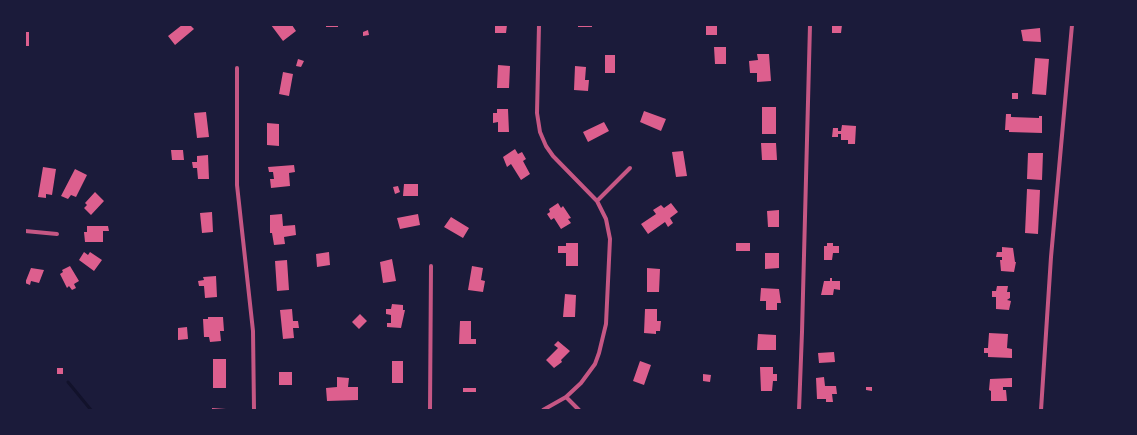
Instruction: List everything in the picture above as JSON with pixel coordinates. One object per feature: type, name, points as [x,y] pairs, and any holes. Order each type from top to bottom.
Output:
[{"type":"street","points":[[539,25],[537,113],[540,132],[546,146],[553,156],[596,202],[606,219],[610,240],[606,324],[595,364],[581,383],[566,397],[543,410]]},
{"type":"street","points":[[798,410],[802,332],[810,25]]},
{"type":"street","points":[[1041,410],[1051,257],[1072,25]]},
{"type":"street","points":[[236,68],[236,185],[253,331],[254,410]]},
{"type":"street","points":[[596,202],[630,168]]},
{"type":"street","points":[[25,231],[57,234]]},
{"type":"street","points":[[430,410],[431,266]]},
{"type":"street","points":[[566,397],[578,410]]},
{"type":"building","points":[[182,25],[190,25],[194,29],[175,45],[168,36]]},
{"type":"building","points":[[271,25],[292,25],[296,31],[283,41]]},
{"type":"building","points":[[326,25],[338,25],[338,27],[326,27]]},
{"type":"building","points":[[495,25],[507,25],[506,33],[495,33]]},
{"type":"building","points":[[578,25],[592,25],[592,27],[578,27]]},
{"type":"building","points":[[706,25],[717,25],[717,35],[706,35]]},
{"type":"building","points":[[832,25],[842,25],[841,33],[832,33]]},
{"type":"building","points":[[1040,28],[1041,42],[1023,41],[1021,30]]},
{"type":"building","points":[[368,30],[369,35],[363,36],[363,32]]},
{"type":"building","points":[[25,32],[29,32],[29,46],[25,46]]},
{"type":"building","points":[[714,47],[726,47],[726,64],[715,64]]},
{"type":"building","points":[[757,54],[769,54],[771,81],[757,82],[757,73],[750,73],[749,61],[758,60]]},
{"type":"building","points":[[605,55],[615,55],[615,73],[605,73]]},
{"type":"building","points":[[1035,58],[1049,59],[1046,95],[1032,94]]},
{"type":"building","points":[[298,59],[304,61],[301,67],[296,66]]},
{"type":"building","points":[[498,65],[510,66],[509,88],[497,88]]},
{"type":"building","points":[[575,66],[586,67],[585,80],[589,80],[588,91],[574,90]]},
{"type":"building","points":[[283,72],[293,74],[289,96],[279,94]]},
{"type":"building","points":[[1012,93],[1018,93],[1018,99],[1012,99]]},
{"type":"building","points":[[762,107],[776,107],[776,134],[762,134]]},
{"type":"building","points":[[497,109],[508,109],[509,132],[498,132],[498,122],[493,123],[493,113],[497,113]]},
{"type":"building","points":[[644,111],[666,119],[661,131],[640,122]]},
{"type":"building","points":[[206,112],[209,137],[197,138],[194,113]]},
{"type":"building","points":[[1006,114],[1011,114],[1011,117],[1039,118],[1039,116],[1042,116],[1042,133],[1009,132],[1009,130],[1005,130]]},
{"type":"building","points":[[604,122],[609,131],[588,142],[583,132]]},
{"type":"building","points":[[267,123],[279,124],[279,146],[267,145]]},
{"type":"building","points":[[842,125],[856,126],[855,144],[848,144],[848,140],[841,140],[841,134],[838,134],[838,137],[832,137],[833,128],[838,128],[838,131],[841,131]]},
{"type":"building","points":[[761,143],[776,143],[777,160],[762,160]]},
{"type":"building","points":[[515,149],[518,154],[522,152],[526,159],[523,161],[530,174],[521,180],[511,164],[507,167],[503,157]]},
{"type":"building","points":[[171,150],[183,150],[184,160],[172,160]]},
{"type":"building","points":[[683,151],[687,176],[676,177],[672,152]]},
{"type":"building","points":[[1028,153],[1043,153],[1042,180],[1027,179]]},
{"type":"building","points":[[208,155],[209,179],[198,179],[197,168],[193,168],[192,162],[197,162],[197,156]]},
{"type":"building","points":[[294,165],[295,172],[289,173],[290,186],[271,188],[270,179],[274,179],[273,172],[269,172],[268,167]]},
{"type":"building","points":[[43,167],[56,169],[52,195],[46,194],[46,198],[38,197]]},
{"type":"building","points":[[75,169],[87,175],[76,197],[71,195],[68,199],[61,196]]},
{"type":"building","points":[[404,184],[418,184],[418,196],[403,196]]},
{"type":"building","points":[[398,186],[400,192],[395,194],[393,187]]},
{"type":"building","points":[[1027,189],[1040,190],[1038,234],[1025,233]]},
{"type":"building","points":[[95,192],[104,201],[91,215],[84,208],[87,205],[85,203]]},
{"type":"building","points":[[558,203],[561,208],[563,206],[571,218],[568,219],[571,223],[561,229],[554,218],[551,220],[547,214],[550,212],[549,209]]},
{"type":"building","points":[[671,203],[678,212],[670,218],[673,223],[668,227],[665,222],[648,234],[641,224],[656,214],[653,210],[661,205],[664,208]]},
{"type":"building","points":[[779,210],[779,227],[768,227],[767,211]]},
{"type":"building","points":[[212,212],[213,232],[202,233],[200,213]]},
{"type":"building","points":[[282,214],[283,226],[295,225],[296,235],[284,237],[285,244],[274,245],[272,233],[270,233],[270,215]]},
{"type":"building","points":[[418,214],[420,225],[400,229],[397,218]]},
{"type":"building","points":[[451,217],[469,228],[463,238],[444,227]]},
{"type":"building","points":[[87,226],[108,226],[109,231],[103,231],[103,242],[85,242],[84,232],[87,232]]},
{"type":"building","points":[[566,243],[578,243],[578,266],[566,266],[566,253],[558,253],[558,246],[566,246]]},
{"type":"building","points":[[736,243],[750,243],[750,251],[736,251]]},
{"type":"building","points":[[827,243],[833,243],[833,246],[839,246],[839,253],[833,253],[832,260],[824,260],[824,246],[827,246]]},
{"type":"building","points":[[1002,247],[1013,248],[1016,262],[1014,272],[1001,271],[1000,260],[1002,260],[1002,257],[996,257],[997,252],[1002,252]]},
{"type":"building","points":[[84,252],[88,255],[90,252],[102,260],[94,271],[79,260]]},
{"type":"building","points":[[329,252],[330,265],[317,267],[316,254]]},
{"type":"building","points":[[765,253],[779,253],[779,268],[765,269]]},
{"type":"building","points":[[392,259],[396,281],[383,283],[380,262]]},
{"type":"building","points":[[287,260],[289,290],[277,291],[275,261]]},
{"type":"building","points":[[70,266],[79,281],[74,284],[76,288],[72,290],[69,286],[67,288],[60,274],[63,272],[62,270]]},
{"type":"building","points":[[472,266],[483,268],[481,280],[485,281],[483,292],[468,290]]},
{"type":"building","points":[[31,268],[44,270],[39,283],[31,281],[30,285],[25,283]]},
{"type":"building","points":[[647,268],[660,269],[659,292],[647,292]]},
{"type":"building","points":[[216,276],[217,297],[205,298],[204,286],[199,286],[198,281],[204,280],[203,277]]},
{"type":"building","points":[[830,278],[832,278],[832,281],[840,281],[840,290],[834,289],[833,295],[821,295],[824,281],[830,281]]},
{"type":"building","points":[[997,286],[1008,286],[1007,292],[1010,292],[1010,298],[1007,300],[1011,301],[1009,310],[996,309],[996,297],[992,297],[992,291],[996,291]]},
{"type":"building","points":[[761,288],[779,289],[781,303],[777,303],[777,310],[766,310],[766,301],[760,301]]},
{"type":"building","points":[[565,294],[576,295],[575,317],[563,317]]},
{"type":"building","points":[[392,304],[403,305],[403,310],[405,310],[401,328],[387,327],[387,323],[391,323],[391,315],[386,314],[386,309],[391,309]]},
{"type":"building","points":[[292,309],[293,321],[298,321],[299,328],[293,328],[294,338],[283,339],[280,310]]},
{"type":"building","points":[[645,309],[657,309],[657,321],[661,321],[660,331],[656,331],[656,334],[644,333]]},
{"type":"building","points":[[360,314],[367,321],[359,329],[352,322]]},
{"type":"building","points":[[208,317],[223,317],[224,331],[220,331],[221,341],[210,342],[209,337],[204,337],[203,319],[208,319]]},
{"type":"building","points":[[460,321],[471,321],[471,339],[476,339],[476,344],[459,344]]},
{"type":"building","points":[[187,327],[188,339],[178,340],[178,328]]},
{"type":"building","points":[[989,333],[1008,334],[1007,348],[1012,349],[1012,358],[988,357],[988,353],[984,353],[984,348],[988,348]]},
{"type":"building","points":[[758,334],[776,335],[776,350],[757,350]]},
{"type":"building","points":[[558,341],[570,351],[561,360],[562,362],[554,368],[546,360],[558,348],[554,345]]},
{"type":"building","points":[[834,352],[835,362],[819,363],[818,353]]},
{"type":"building","points":[[213,359],[226,359],[226,388],[213,388]]},
{"type":"building","points":[[392,361],[403,361],[403,383],[392,383]]},
{"type":"building","points":[[640,361],[651,365],[644,385],[633,381]]},
{"type":"building","points":[[760,367],[773,367],[773,374],[777,374],[777,381],[773,381],[772,391],[761,391]]},
{"type":"building","points":[[57,368],[63,368],[63,374],[57,374]]},
{"type":"building","points":[[279,372],[292,372],[292,385],[279,385]]},
{"type":"building","points":[[703,374],[711,375],[710,382],[703,381]]},
{"type":"building","points":[[337,377],[349,378],[348,387],[358,387],[358,400],[327,401],[326,388],[337,387]]},
{"type":"building","points":[[824,377],[825,386],[836,386],[837,394],[832,394],[833,402],[826,402],[826,399],[817,399],[816,378]]},
{"type":"building","points":[[1012,378],[1012,387],[1003,387],[1003,390],[1006,390],[1007,401],[991,401],[991,391],[989,390],[990,379]]},
{"type":"building","points":[[866,387],[872,387],[872,391],[866,390]]},
{"type":"building","points":[[463,388],[476,388],[476,392],[463,392]]},
{"type":"building","points":[[212,408],[226,409],[226,410],[212,410]]},
{"type":"waterway","points":[[68,382],[91,410]]}]
